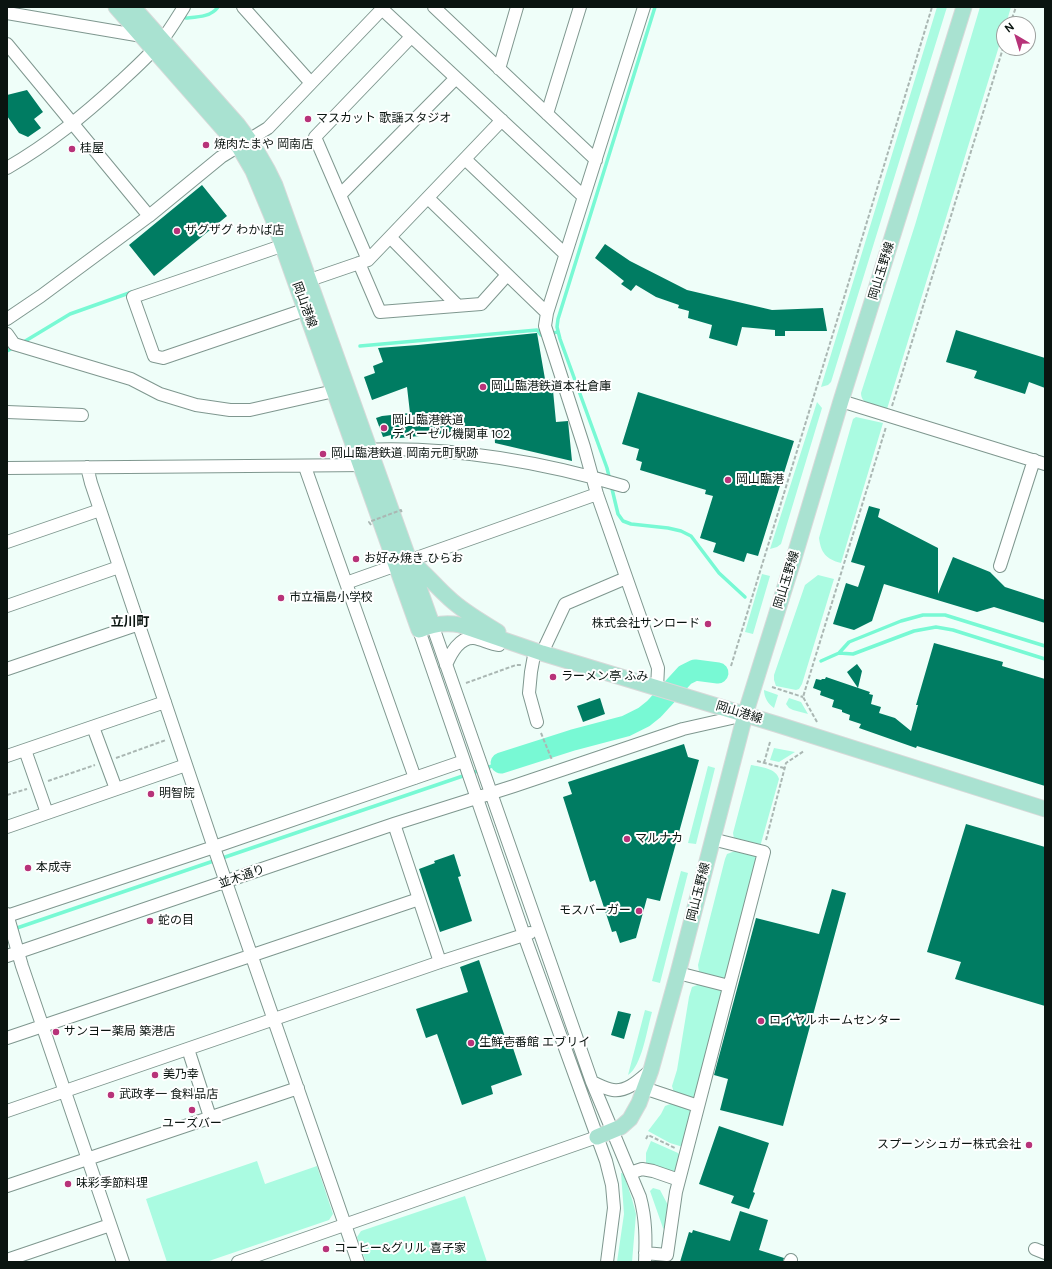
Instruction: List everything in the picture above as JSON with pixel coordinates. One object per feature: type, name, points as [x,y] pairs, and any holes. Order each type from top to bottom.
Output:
[{"type":"main road","name":"岡山港線","points":[[116,7],[142,36],[158,44]]},
{"type":"main road","name":"岡山港線","points":[[133,7],[158,44],[244,143],[253,171],[289,244],[425,627],[448,623],[460,625],[520,646],[536,656],[657,688],[746,714],[1045,809]]},
{"type":"main road","name":"岡山玉野線","points":[[597,1137],[612,1132],[621,1127],[630,1119],[639,1103],[651,1070],[746,714],[841,401],[964,7]]},
{"type":"main road","points":[[403,563],[423,571],[450,599],[468,613],[520,646]]},
{"type":"street","points":[[7,168],[34,152],[74,123],[134,69],[158,44],[184,7]]},
{"type":"street","points":[[243,7],[311,83]]},
{"type":"street","points":[[499,69],[517,7]]},
{"type":"street","points":[[547,114],[580,7]]},
{"type":"street","points":[[644,7],[596,160],[583,196],[547,313],[545,326],[584,447],[597,479],[597,494],[658,668],[657,688]]},
{"type":"street","points":[[7,319],[41,296],[149,216],[221,157],[268,128],[383,8],[411,36],[583,196]]},
{"type":"street","points":[[436,8],[596,160]]},
{"type":"street","points":[[7,13],[142,36]]},
{"type":"street","points":[[411,36],[315,137],[340,195],[380,312],[481,304],[508,275]]},
{"type":"street","points":[[7,44],[74,123],[149,216]]},
{"type":"street","points":[[340,195],[456,78]]},
{"type":"street","points":[[303,282],[364,262],[428,198],[502,120]]},
{"type":"street","points":[[465,159],[565,254]]},
{"type":"street","points":[[428,198],[547,313]]},
{"type":"street","points":[[390,237],[458,306]]},
{"type":"street","points":[[289,244],[133,297],[154,356],[163,358],[312,307]]},
{"type":"street","points":[[15,342],[131,379],[160,394],[196,405],[230,410],[250,410],[341,390]]},
{"type":"street","points":[[841,401],[1039,462],[1000,566]]},
{"type":"street","points":[[7,412],[82,416]]},
{"type":"street","points":[[363,450],[467,453],[543,465],[623,486]]},
{"type":"street","points":[[7,468],[305,467],[368,465]]},
{"type":"street","points":[[87,467],[91,483],[176,736],[358,1262]]},
{"type":"street","points":[[305,467],[415,778]]},
{"type":"street","points":[[346,583],[597,494]]},
{"type":"street","points":[[7,542],[100,510]]},
{"type":"street","points":[[7,606],[119,567]]},
{"type":"street","points":[[539,727],[529,693],[536,656],[565,604],[626,578]]},
{"type":"street","points":[[7,669],[139,624]]},
{"type":"street","points":[[425,627],[446,665],[592,1082],[640,1197],[644,1212],[645,1258],[667,1255],[676,1192],[764,852],[712,839]]},
{"type":"street","points":[[425,627],[437,686],[466,764],[524,935],[606,1161],[612,1185],[614,1208],[607,1262]]},
{"type":"street","points":[[446,665],[456,646],[463,640],[469,638],[475,638],[497,645],[520,646]]},
{"type":"street","points":[[7,756],[165,702]]},
{"type":"street","name":"並木通り","points":[[12,954],[394,824],[683,729],[746,714]]},
{"type":"street","points":[[93,726],[116,790]]},
{"type":"street","points":[[25,750],[47,813]]},
{"type":"street","points":[[123,1262],[42,1026],[12,954],[14,938],[8,917],[215,850],[415,778],[466,764]]},
{"type":"street","points":[[7,827],[186,765]]},
{"type":"street","points":[[394,824],[440,962]]},
{"type":"street","points":[[7,1038],[419,899]]},
{"type":"street","points":[[7,1111],[188,1050],[440,962],[539,930]]},
{"type":"street","points":[[678,973],[729,986]]},
{"type":"street","points":[[188,1050],[210,1117]]},
{"type":"street","points":[[592,1082],[612,1090],[621,1090],[628,1088],[651,1070]]},
{"type":"street","points":[[7,1186],[298,1088]]},
{"type":"street","points":[[644,1088],[698,1106]]},
{"type":"street","points":[[238,1262],[597,1137]]},
{"type":"street","points":[[630,1173],[642,1169],[653,1171],[679,1180]]},
{"type":"street","points":[[7,1260],[110,1225]]},
{"type":"path","points":[[731,666],[844,301],[932,7]]},
{"type":"path","points":[[803,697],[1001,56]]},
{"type":"path","points":[[371,525],[370,522],[401,510],[402,514]]},
{"type":"path","points":[[466,683],[536,656]]},
{"type":"path","points":[[772,687],[803,697],[817,722]]},
{"type":"path","points":[[539,727],[552,762]]},
{"type":"path","points":[[7,795],[176,736]]},
{"type":"path","points":[[764,763],[770,742]]},
{"type":"path","points":[[764,852],[784,768],[786,763],[804,751]]},
{"type":"path","points":[[756,762],[784,768]]},
{"type":"path","points":[[646,1139],[648,1135],[686,1153]]},
{"type":"green space","points":[[937,7],[947,7],[831,382],[828,385],[821,387]]},
{"type":"green space","points":[[980,7],[1011,7],[1008,16],[996,16],[996,56],[887,409],[870,405],[864,401],[861,393],[915,225]]},
{"type":"green space","points":[[817,402],[822,408],[781,544],[770,549]]},
{"type":"green space","points":[[856,417],[883,423],[841,563],[832,560],[825,555],[821,548],[819,538],[853,419]]},
{"type":"green space","points":[[762,574],[770,576],[753,634],[745,632]]},
{"type":"green space","points":[[818,575],[834,579],[802,684],[799,689],[796,690],[776,686],[774,675],[805,585]]},
{"type":"green space","points":[[764,690],[778,695],[774,708],[767,700]]},
{"type":"green space","points":[[789,698],[801,702],[808,714],[789,708],[786,704]]},
{"type":"green space","points":[[774,748],[795,752],[779,762],[770,760]]},
{"type":"green space","points":[[751,765],[763,767],[775,772],[779,779],[760,847],[734,839],[733,833]]},
{"type":"green space","points":[[708,766],[715,768],[696,844],[688,843]]},
{"type":"green space","points":[[735,851],[757,856],[726,981],[701,975],[698,965],[725,859],[727,854]]},
{"type":"green space","points":[[681,871],[688,873],[660,983],[652,981]]},
{"type":"green space","points":[[700,984],[725,990],[696,1101],[674,1093],[672,1086],[677,1070],[689,997],[692,987]]},
{"type":"green space","points":[[645,1010],[652,1012],[646,1037],[637,1064],[628,1075]]},
{"type":"green space","points":[[673,1103],[694,1109],[683,1147],[670,1143],[648,1131],[665,1106]]},
{"type":"green space","points":[[651,1141],[678,1153],[681,1158],[677,1170],[674,1172],[646,1164],[646,1153]]},
{"type":"green space","points":[[257,1161],[265,1184],[317,1166],[333,1214],[329,1220],[206,1262],[167,1262],[146,1199]]},
{"type":"green space","points":[[621,1173],[624,1175],[636,1214],[632,1262],[617,1262],[624,1214]]},
{"type":"green space","points":[[653,1188],[660,1190],[670,1209],[665,1230],[650,1191]]},
{"type":"green space","points":[[465,1196],[487,1262],[366,1262],[357,1237],[361,1231]]},
{"type":"building","points":[[27,90],[43,112],[34,119],[41,128],[28,137],[19,133],[7,116],[7,95]]},
{"type":"building","points":[[202,185],[227,216],[154,276],[129,245]]},
{"type":"building","points":[[605,244],[630,261],[687,290],[772,310],[823,308],[827,331],[785,331],[785,336],[775,336],[775,330],[742,327],[737,346],[709,338],[712,325],[688,318],[689,311],[678,308],[679,305],[656,297],[636,285],[631,291],[621,284],[624,281],[595,258]]},
{"type":"building","points":[[956,330],[1045,358],[1045,388],[1029,382],[1025,394],[974,378],[977,371],[946,362]]},
{"type":"building","name":"岡山臨港鉄道本社倉庫","points":[[537,333],[545,379],[552,380],[556,422],[568,421],[572,461],[495,443],[494,428],[391,439],[391,435],[383,437],[376,418],[410,413],[407,387],[372,400],[364,377],[375,373],[373,366],[383,362],[378,348]]},
{"type":"building","name":"岡山臨港","points":[[638,392],[794,441],[758,556],[747,553],[744,562],[713,552],[716,543],[700,538],[713,496],[705,494],[706,490],[640,470],[642,462],[636,460],[639,449],[622,444]]},
{"type":"building","points":[[869,506],[880,509],[878,517],[938,548],[938,594],[953,557],[990,572],[1005,587],[1045,600],[1045,623],[994,607],[977,612],[884,584],[872,621],[854,630],[833,624],[846,583],[858,587],[865,566],[851,562]]},
{"type":"building","points":[[934,643],[1003,662],[1002,666],[1045,679],[1045,786],[917,746],[916,748],[859,728],[861,724],[849,720],[850,715],[842,712],[842,710],[832,707],[834,700],[820,695],[821,691],[813,688],[816,679],[821,680],[825,679],[826,677],[870,692],[869,694],[873,695],[871,704],[881,707],[879,713],[895,718],[911,731],[918,705],[916,705]]},
{"type":"building","points":[[857,664],[862,671],[858,688],[847,672]]},
{"type":"building","points":[[600,698],[605,714],[583,722],[577,706]]},
{"type":"building","name":"マルナカ","points":[[684,744],[688,757],[699,760],[660,901],[647,898],[636,938],[620,943],[616,931],[612,932],[595,880],[590,882],[563,797],[572,794],[568,782]]},
{"type":"building","points":[[966,824],[1045,847],[1045,1006],[955,979],[961,962],[927,952]]},
{"type":"building","points":[[454,854],[461,876],[458,877],[472,921],[440,932],[419,869],[435,863],[434,861]]},
{"type":"building","points":[[832,889],[846,893],[783,1126],[720,1110],[728,1079],[714,1075],[756,918],[819,934]]},
{"type":"building","points":[[479,960],[506,1040],[510,1039],[522,1075],[491,1086],[493,1094],[462,1105],[437,1034],[426,1038],[416,1009],[468,992],[460,967]]},
{"type":"building","points":[[618,1011],[631,1014],[624,1039],[611,1035]]},
{"type":"building","points":[[719,1126],[769,1143],[749,1209],[731,1203],[734,1196],[699,1184]]},
{"type":"building","points":[[740,1211],[768,1220],[759,1250],[784,1258],[783,1262],[680,1262],[689,1232],[692,1233],[693,1230],[730,1241]]},
{"type":"waterway","points":[[186,18],[208,15],[218,7]]},
{"type":"waterway","points":[[655,7],[558,319],[557,327],[607,468],[618,514],[623,521],[631,524],[668,528],[681,531],[691,536],[719,573],[745,597]]},
{"type":"waterway","points":[[22,343],[70,314],[132,292]]},
{"type":"waterway","points":[[360,346],[537,330],[541,335],[558,332]]},
{"type":"waterway","points":[[7,351],[15,347]]},
{"type":"waterway","points":[[839,653],[849,642],[901,621],[923,615],[945,615],[1045,646]]},
{"type":"waterway","points":[[821,661],[839,653],[853,654],[914,631],[936,627],[953,630],[1045,659]]},
{"type":"waterway","points":[[501,763],[573,740],[626,726],[644,717],[654,709],[685,675],[695,670],[718,673]]},
{"type":"waterway","points":[[14,929],[501,763]]},
{"type":"place","name":"マスカット 歌謡スタジオ","points":[[308,119]]},
{"type":"place","name":"焼肉たまや 岡南店","points":[[206,145]]},
{"type":"place","name":"桂屋","points":[[72,149]]},
{"type":"place","name":"ザグザグ わかば店","points":[[177,231]]},
{"type":"place","name":"岡山臨港鉄道本社倉庫","points":[[483,387]]},
{"type":"place","name":"岡山臨港鉄道 ディーゼル機関車 102","points":[[384,428]]},
{"type":"place","name":"岡山臨港鉄道 岡南元町駅跡","points":[[323,454]]},
{"type":"place","name":"岡山臨港","points":[[728,480]]},
{"type":"place","name":"お好み焼き ひらお","points":[[356,559]]},
{"type":"place","name":"市立福島小学校","points":[[281,598]]},
{"type":"place","name":"株式会社サンロード","points":[[708,624]]},
{"type":"place","name":"ラーメン亭 ふみ","points":[[553,677]]},
{"type":"place","name":"明智院","points":[[151,794]]},
{"type":"place","name":"マルナカ","points":[[627,839]]},
{"type":"place","name":"本成寺","points":[[28,868]]},
{"type":"place","name":"モスバーガー","points":[[639,911]]},
{"type":"place","name":"蛇の目","points":[[150,921]]},
{"type":"place","name":"ロイヤルホームセンター","points":[[761,1021]]},
{"type":"place","name":"サンヨー薬局 築港店","points":[[56,1032]]},
{"type":"place","name":"生鮮壱番館 エブリイ","points":[[471,1043]]},
{"type":"place","name":"美乃幸","points":[[155,1075]]},
{"type":"place","name":"武政孝一 食料品店","points":[[111,1095]]},
{"type":"place","name":"ユーズバー","points":[[192,1110]]},
{"type":"place","name":"スプーンシュガー株式会社","points":[[1029,1145]]},
{"type":"place","name":"味彩季節料理","points":[[68,1184]]},
{"type":"place","name":"コーヒー&グリル 喜子家","points":[[326,1249]]},
{"type":"district","name":"立川町","points":[[130,623]]}]
